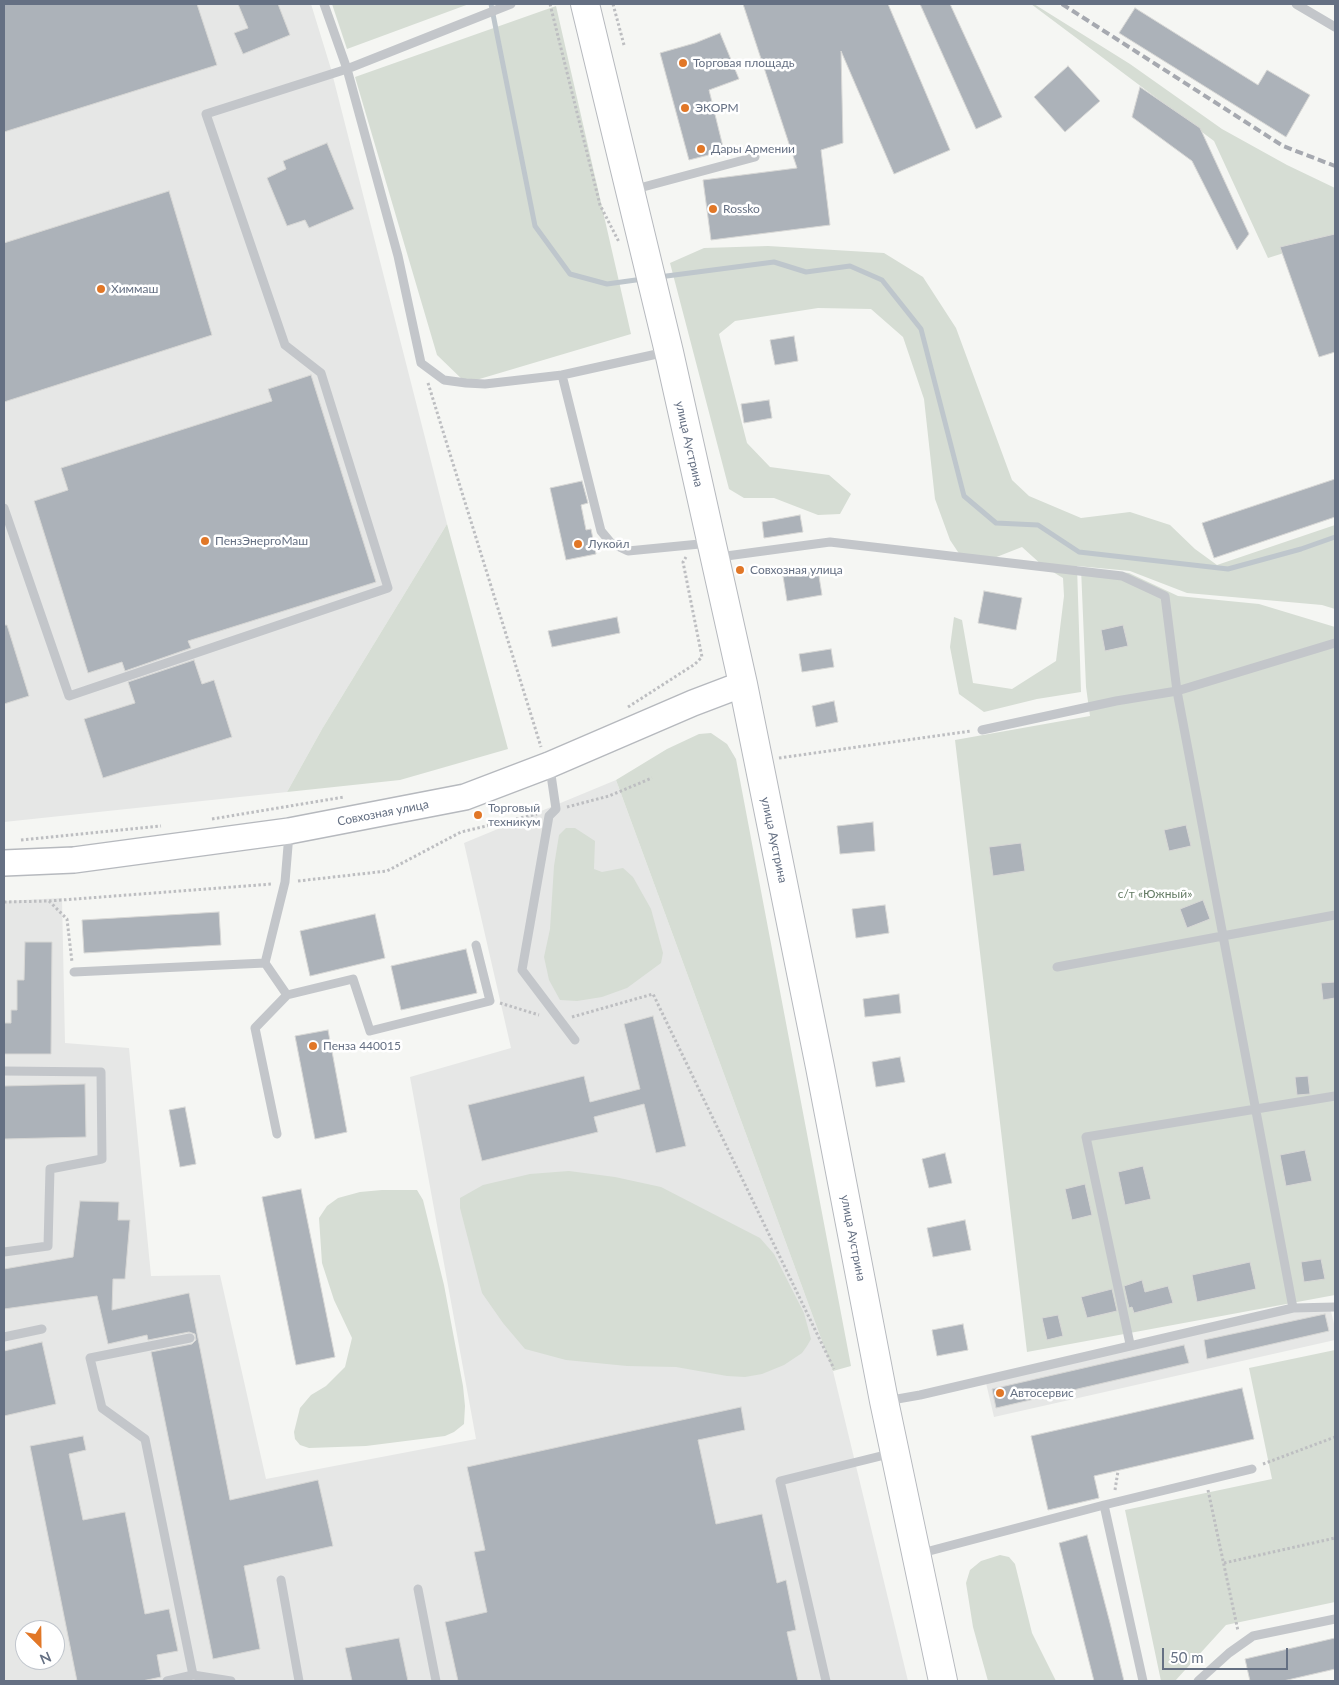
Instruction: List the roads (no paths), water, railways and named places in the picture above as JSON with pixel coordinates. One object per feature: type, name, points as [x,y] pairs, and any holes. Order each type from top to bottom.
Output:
[{"type":"main road","name":"улица Аустрина","points":[[585,4],[669,352],[706,548],[743,684],[820,1067],[884,1401],[942,1681]]},
{"type":"main road","name":"Совхозная улица","points":[[4,863],[74,860],[289,831],[464,797],[541,758],[743,684]]},
{"type":"lane","points":[[324,4],[347,68],[398,256],[422,364],[444,380],[484,384],[562,375],[669,352]]},
{"type":"lane","points":[[4,508],[68,696],[388,588],[321,373],[285,345],[206,114],[347,68],[512,4]]},
{"type":"lane","points":[[1296,4],[1335,27]]},
{"type":"lane","points":[[630,190],[755,158]]},
{"type":"lane","points":[[562,375],[601,532],[611,542],[628,551],[830,542],[1122,576],[1165,596],[1177,691],[1294,1308]]},
{"type":"lane","points":[[982,730],[1116,701],[1177,691],[1335,643]]},
{"type":"lane","points":[[541,758],[556,809],[549,816],[522,970],[575,1040]]},
{"type":"lane","points":[[286,995],[265,963],[285,882],[289,831]]},
{"type":"lane","points":[[1058,967],[1335,914]]},
{"type":"lane","points":[[277,1134],[255,1028],[286,995],[354,979],[370,1031],[490,1001],[476,945]]},
{"type":"lane","points":[[74,972],[265,963]]},
{"type":"lane","points":[[4,1071],[101,1072],[102,1159],[50,1169],[48,1246],[4,1252]]},
{"type":"lane","points":[[1130,1344],[1086,1137],[1335,1096]]},
{"type":"lane","points":[[884,1401],[920,1395],[1130,1344],[1294,1308],[1335,1307]]},
{"type":"lane","points":[[4,1337],[42,1330]]},
{"type":"lane","points":[[190,1338],[90,1358],[102,1408],[145,1439],[193,1675]]},
{"type":"lane","points":[[826,1681],[780,1481],[895,1453]]},
{"type":"lane","points":[[915,1555],[1104,1505],[1252,1469]]},
{"type":"lane","points":[[1104,1505],[1143,1681]]},
{"type":"lane","points":[[281,1580],[299,1681]]},
{"type":"lane","points":[[418,1589],[436,1681]]},
{"type":"lane","points":[[1198,1681],[1253,1636],[1335,1619]]},
{"type":"lane","points":[[167,1681],[193,1675],[231,1681]]},
{"type":"waterway","points":[[491,4],[535,226],[570,274],[607,284],[643,279]]},
{"type":"waterway","points":[[659,277],[774,262],[806,272],[850,266],[882,280],[921,329],[964,496],[996,523],[1038,525],[1079,552],[1228,569],[1301,549],[1335,537]]},
{"type":"railway","points":[[1062,4],[1283,146],[1335,166]]},
{"type":"place","name":"Торговая площадь","points":[[683,63]]},
{"type":"place","name":"ЭКОРМ","points":[[685,108]]},
{"type":"place","name":"Дары Армении","points":[[701,149]]},
{"type":"place","name":"Rossko","points":[[713,209]]},
{"type":"place","name":"Химмаш","points":[[101,289]]},
{"type":"place","name":"ПензЭнергоМаш","points":[[205,541]]},
{"type":"place","name":"Лукойл","points":[[578,544]]},
{"type":"place","name":"Совхозная улица","points":[[740,570]]},
{"type":"place","name":"Торговый техникум","points":[[478,815]]},
{"type":"place","name":"Пенза 440015","points":[[313,1046]]},
{"type":"place","name":"Автосервис","points":[[1000,1393]]},
{"type":"park label","name":"с/т «Южный»","points":[[1155,894]]}]
